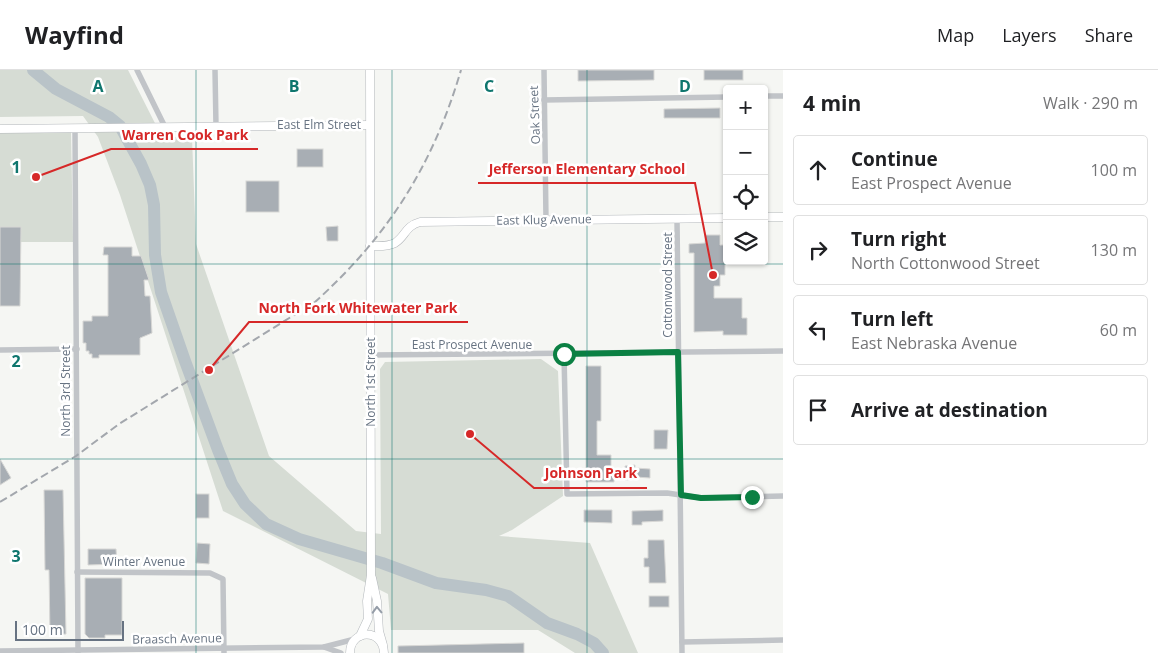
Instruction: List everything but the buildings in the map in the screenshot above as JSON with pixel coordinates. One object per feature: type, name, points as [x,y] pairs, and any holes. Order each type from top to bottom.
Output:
[{"type":"street","points":[[137,70],[165,127]]},
{"type":"street","points":[[216,70],[216,126]]},
{"type":"street","name":"North 1st Street","points":[[350,653],[351,644],[368,619],[367,601],[371,575],[370,70]]},
{"type":"street","name":"Oak Street","points":[[544,70],[546,220]]},
{"type":"street","points":[[768,96],[783,96]]},
{"type":"street","points":[[544,100],[723,97]]},
{"type":"street","name":"East Elm Street","points":[[0,129],[369,125]]},
{"type":"street","name":"North 3rd Street","points":[[76,128],[78,652]]},
{"type":"street","points":[[768,217],[783,217]]},
{"type":"street","name":"East Klug Avenue","points":[[370,246],[394,244],[408,228],[420,222],[723,218]]},
{"type":"street","name":"Cottonwood Street","points":[[678,219],[682,653]]},
{"type":"street","points":[[0,350],[77,349]]},
{"type":"street","name":"East Prospect Avenue","points":[[371,356],[783,351]]},
{"type":"street","points":[[564,354],[567,494],[667,493],[701,498],[783,496]]},
{"type":"street","name":"Winter Avenue","points":[[78,572],[210,573],[222,579],[224,651]]},
{"type":"street","name":"North 1st Street","points":[[371,575],[377,601],[377,622],[383,649]]},
{"type":"street","points":[[357,637],[365,634],[376,637],[383,649]]},
{"type":"street","name":"Braasch Avenue","points":[[0,651],[224,651],[324,648],[357,637]]},
{"type":"street","points":[[682,642],[783,640]]},
{"type":"street","name":"Braasch Avenue","points":[[324,648],[341,653]]},
{"type":"shaded area","points":[[0,70],[128,70],[162,137],[192,137],[196,244],[269,456],[356,531],[381,534],[380,369],[385,362],[541,359],[558,371],[563,496],[512,530],[499,536],[590,543],[638,653],[575,653],[538,630],[391,630],[388,594],[223,511],[120,195],[98,137],[83,116],[0,117]]},
{"type":"shaded area","points":[[71,131],[73,242],[0,242],[0,132]]},
{"type":"waterway","points":[[33,70],[56,89],[109,117],[120,126],[141,164],[150,185],[154,205],[155,255],[161,292],[218,450],[232,484],[245,504],[266,524],[299,539],[382,563],[436,583],[486,590],[508,596],[547,623],[577,634],[594,643],[603,653]]},
{"type":"railway","points":[[0,502],[76,456],[119,424],[315,302],[365,251],[405,196],[437,137],[461,70]]},
{"type":"place","name":"Warren Cook Park","points":[[36,177]]},
{"type":"place","name":"Jefferson Elementary School","points":[[713,275]]},
{"type":"place","name":"North Fork Whitewater Park","points":[[209,370]]},
{"type":"place","name":"Johnson Park","points":[[470,434]]},
{"type":"route","points":[[564,354],[678,352],[681,495],[701,498],[752,497]]}]
